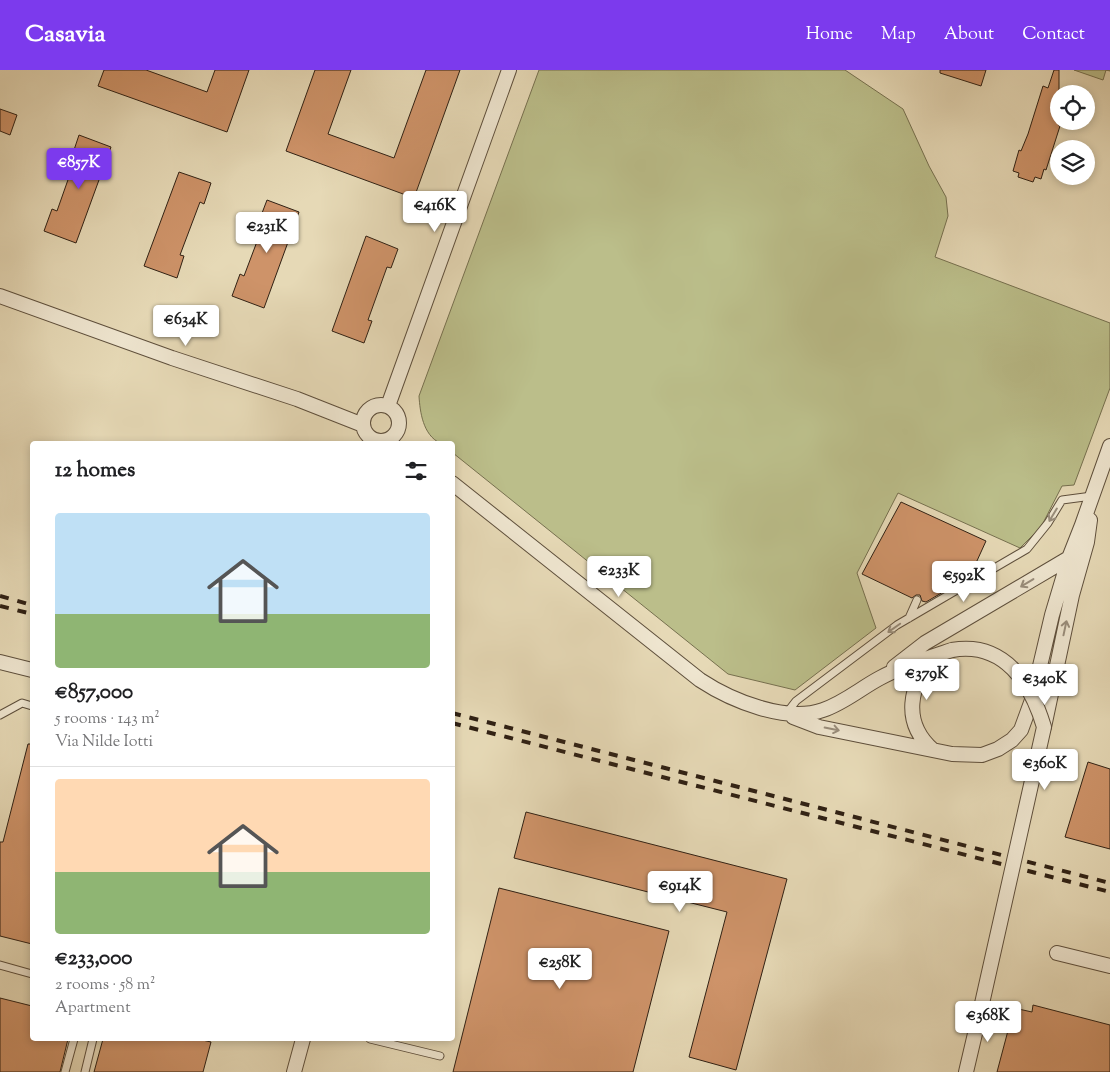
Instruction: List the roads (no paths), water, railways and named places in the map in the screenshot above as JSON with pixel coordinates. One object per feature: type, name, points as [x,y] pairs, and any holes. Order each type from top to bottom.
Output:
[{"type":"street","points":[[388,406],[509,70]]},
{"type":"street","points":[[0,296],[172,358],[297,399],[363,425]]},
{"type":"street","points":[[373,406],[388,406],[398,419],[400,439],[378,441],[368,436],[363,425],[363,418],[373,406]]},
{"type":"street","points":[[455,485],[700,680],[726,695],[786,714],[819,727],[952,754],[982,755],[998,749],[1018,735],[1032,700],[1052,615],[1069,558],[1110,446]]},
{"type":"street","points":[[966,1072],[1072,595],[1087,542],[1092,496]]},
{"type":"street","points":[[881,678],[925,643],[1069,558]]},
{"type":"street","points":[[786,714],[810,714],[828,708],[881,678],[945,652],[960,648],[994,654],[1014,669],[1038,704],[1044,727]]},
{"type":"street","points":[[933,750],[925,743],[917,730],[912,702],[919,678],[929,663],[945,652]]},
{"type":"street","points":[[0,662],[30,670]]},
{"type":"street","points":[[1058,953],[1110,966]]},
{"type":"street","points":[[294,1072],[299,1041]]},
{"type":"lane","points":[[786,714],[796,702],[897,625],[1028,550],[1062,500],[1092,496]]},
{"type":"lane","points":[[909,618],[917,600]]},
{"type":"lane","points":[[0,715],[22,703],[30,705]]},
{"type":"lane","points":[[0,966],[30,974]]},
{"type":"lane","points":[[65,1072],[73,1041]]},
{"type":"lane","points":[[84,1072],[92,1041]]},
{"type":"lane","points":[[378,1041],[440,1056]]},
{"type":"railway","points":[[0,596],[30,604]]},
{"type":"railway","points":[[0,606],[30,614]]},
{"type":"railway","points":[[455,714],[1110,883]]},
{"type":"railway","points":[[455,724],[1110,892]]}]
